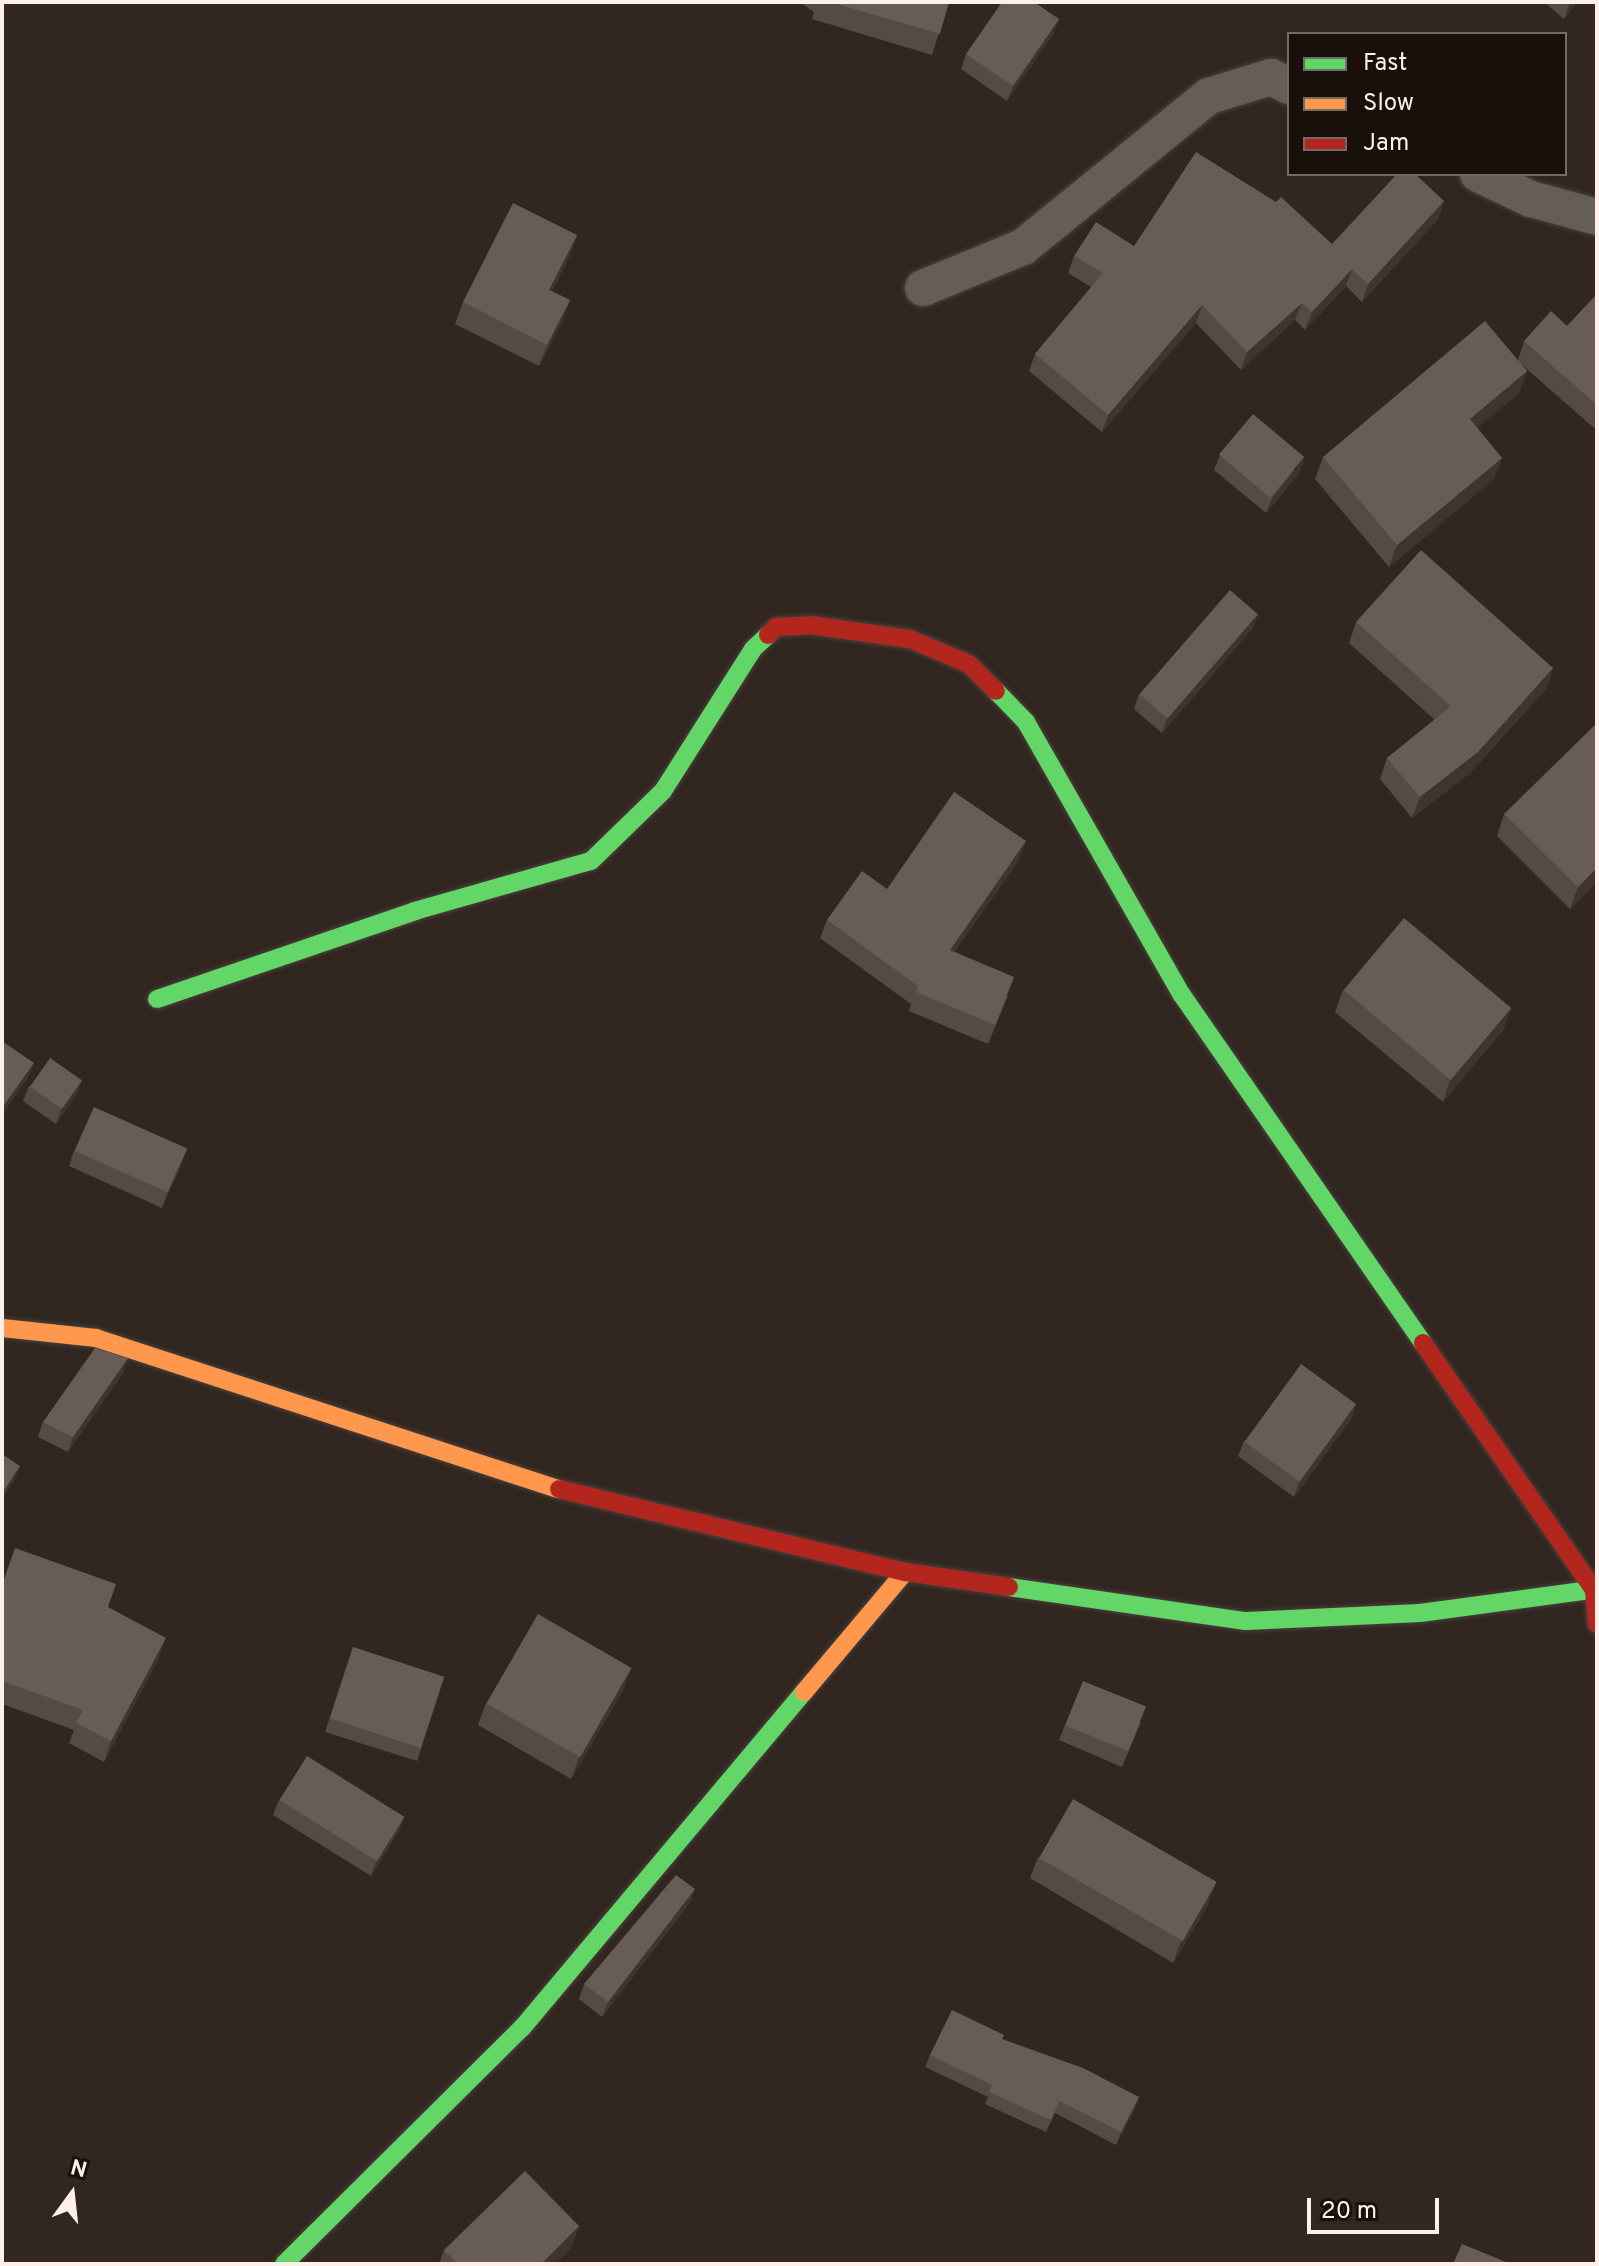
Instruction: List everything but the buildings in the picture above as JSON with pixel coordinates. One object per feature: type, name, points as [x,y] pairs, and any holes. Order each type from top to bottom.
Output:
[{"type":"street","points":[[923,288],[1023,247],[1209,96],[1271,77],[1287,85]]},
{"type":"street","points":[[1482,176],[1531,199],[1597,217]]},
{"type":"street","points":[[157,999],[415,911],[591,861],[663,791],[753,649],[776,627],[810,625],[910,639],[969,664],[1026,722],[1182,995],[1596,1590],[1597,1624]]},
{"type":"street","points":[[2,1328],[96,1338],[519,1479],[905,1572],[1246,1621],[1420,1613],[1596,1590]]},
{"type":"street","points":[[286,2263],[522,2028],[905,1572]]},
{"type":"traffic: fast","points":[[157,999],[415,911],[591,861],[663,791],[753,649],[768,635]]},
{"type":"traffic: fast","points":[[996,691],[1026,722],[1182,995],[1423,1343]]},
{"type":"traffic: fast","points":[[1009,1587],[1246,1621],[1420,1613],[1597,1589]]},
{"type":"traffic: fast","points":[[284,2264],[522,2028],[804,1692]]},
{"type":"traffic: slow","points":[[2,1328],[96,1338],[559,1489]]},
{"type":"traffic: slow","points":[[804,1692],[905,1572]]},
{"type":"traffic: jam","points":[[768,635],[776,627],[810,625],[910,639],[969,664],[996,691]]},
{"type":"traffic: jam","points":[[1423,1343],[1594,1590],[1597,1624]]},
{"type":"traffic: jam","points":[[559,1489],[905,1572],[1009,1587]]}]
